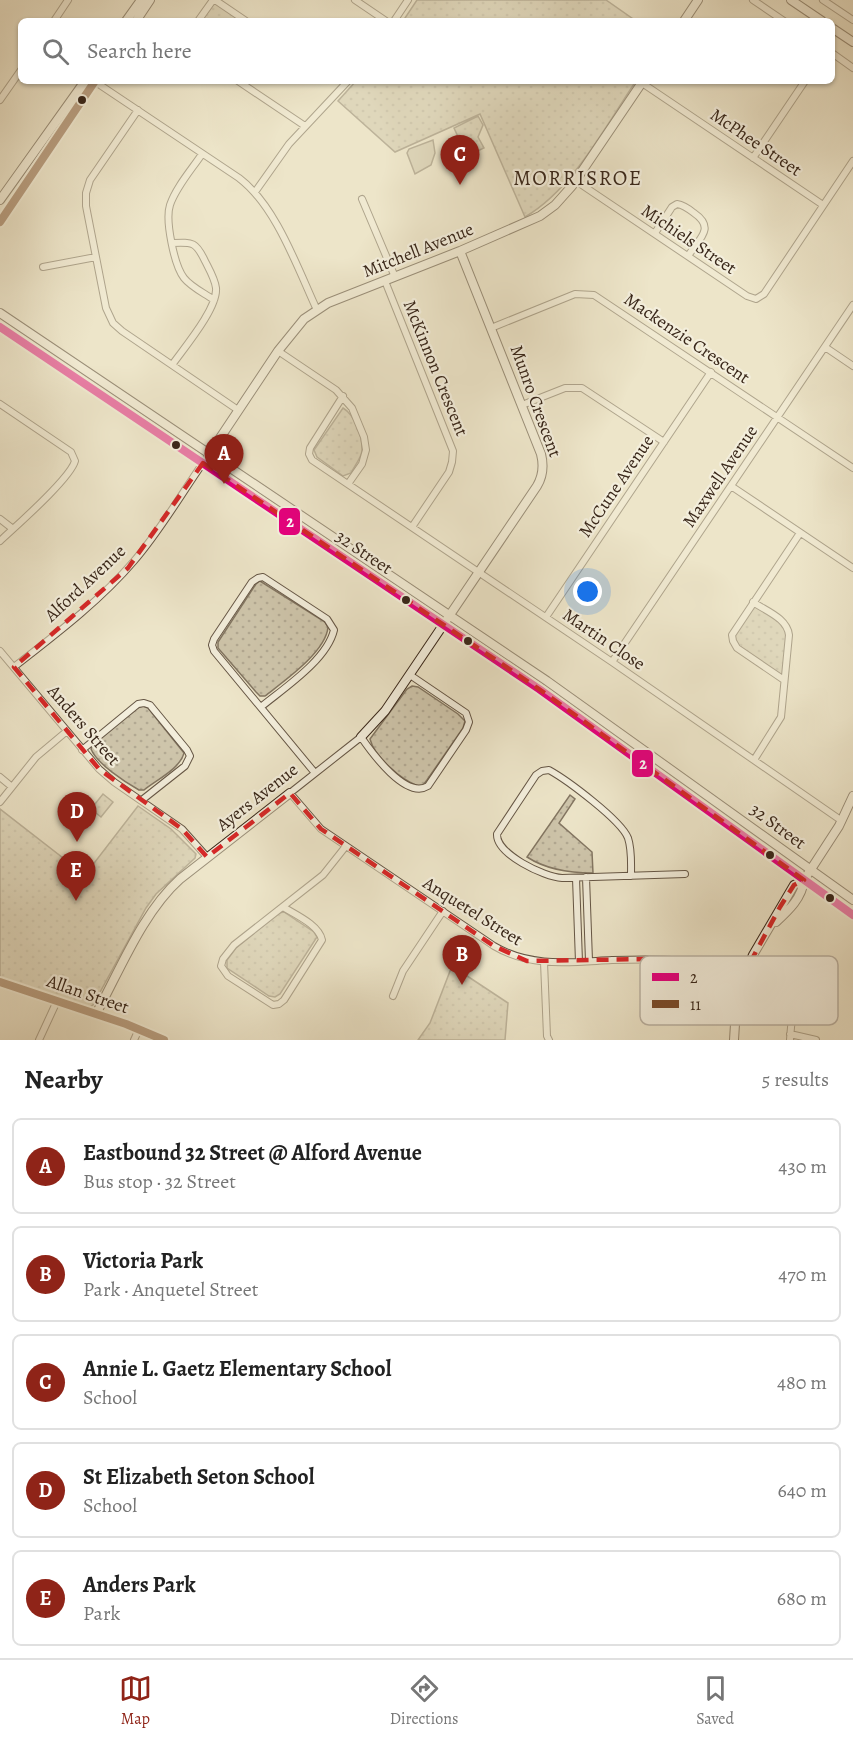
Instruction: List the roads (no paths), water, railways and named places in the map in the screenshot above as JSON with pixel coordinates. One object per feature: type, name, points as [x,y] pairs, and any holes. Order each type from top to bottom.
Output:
[{"type":"main road","points":[[128,18],[141,0]]},
{"type":"main road","points":[[138,18],[150,0]]},
{"type":"main road","points":[[686,18],[698,0]]},
{"type":"main road","points":[[791,0],[818,18]]},
{"type":"main road","points":[[835,30],[853,42]]},
{"type":"main road","points":[[0,200],[83,84]]},
{"type":"main road","points":[[0,222],[92,84]]},
{"type":"main road","name":"Mitchell Avenue","points":[[209,453],[297,326],[316,310],[534,220],[555,206],[576,181],[641,84]]},
{"type":"main road","name":"Munro Crescent","points":[[450,615],[537,486],[543,465],[522,405],[460,251]]},
{"type":"main road","name":"32 Street","points":[[0,313],[547,681],[853,900]]},
{"type":"main road","name":"32 Street","points":[[0,327],[539,689],[853,915]]},
{"type":"main road","name":"Alford Avenue","points":[[203,463],[209,453]]},
{"type":"main road","name":"Ayers Avenue","points":[[361,737],[380,717],[450,615]]},
{"type":"main road","name":"Ayers Avenue","points":[[96,1014],[159,901],[207,857],[290,793]]},
{"type":"main road","points":[[753,956],[794,885],[804,880],[842,821],[853,796]]},
{"type":"main road","name":"Allan Street","points":[[0,982],[139,1029],[164,1040]]},
{"type":"main road","points":[[734,1040],[735,1025]]},
{"type":"street","points":[[56,18],[68,0]]},
{"type":"street","points":[[200,18],[214,0],[241,18]]},
{"type":"street","points":[[355,0],[382,18]]},
{"type":"street","points":[[396,18],[408,0]]},
{"type":"street","points":[[753,0],[780,18]]},
{"type":"street","points":[[826,1],[853,20]]},
{"type":"street","points":[[835,55],[853,68]]},
{"type":"street","points":[[0,100],[18,74]]},
{"type":"street","points":[[99,84],[238,178],[255,192],[268,208],[316,310]]},
{"type":"street","points":[[243,84],[305,126]]},
{"type":"street","points":[[255,192],[283,152],[345,84]]},
{"type":"street","name":"McPhee Street","points":[[645,84],[823,205]]},
{"type":"street","points":[[753,158],[803,84]]},
{"type":"street","points":[[138,110],[92,177],[87,188],[86,206],[105,303],[113,323],[122,331],[238,410]]},
{"type":"street","points":[[202,154],[173,198],[169,207],[169,223],[178,268],[184,279],[214,300]]},
{"type":"street","points":[[823,205],[853,161]]},
{"type":"street","name":"Michiels Street","points":[[576,181],[747,296],[756,299],[764,294],[823,205]]},
{"type":"street","points":[[362,199],[395,277]]},
{"type":"street","points":[[654,234],[672,207],[677,204],[702,218],[705,222],[705,230],[688,256]]},
{"type":"street","points":[[172,365],[214,300],[215,284],[199,248],[189,243],[173,243]]},
{"type":"street","points":[[43,267],[96,257]]},
{"type":"street","name":"McKinnon Crescent","points":[[385,281],[453,452],[449,472],[412,527]]},
{"type":"street","name":"Mackenzie Crescent","points":[[491,328],[575,294],[589,294],[602,299],[853,468]]},
{"type":"street","name":"Maxwell Avenue","points":[[612,662],[853,305]]},
{"type":"street","points":[[825,347],[853,366]]},
{"type":"street","points":[[278,351],[343,396],[354,412],[366,442],[364,459],[348,484]]},
{"type":"street","name":"McCune Avenue","points":[[546,617],[711,372]]},
{"type":"street","points":[[522,405],[565,388],[582,388],[664,442]]},
{"type":"street","name":"Martin Close","points":[[343,396],[312,444],[309,454],[316,463],[546,617],[842,821]]},
{"type":"street","points":[[0,404],[70,452],[75,459],[71,470],[34,510],[0,541]]},
{"type":"street","name":"Alford Avenue","points":[[14,667],[102,594],[128,568],[153,538],[203,463]]},
{"type":"street","points":[[731,486],[853,568]]},
{"type":"street","points":[[0,519],[13,529]]},
{"type":"street","points":[[784,680],[738,648],[734,643],[733,631],[800,533]]},
{"type":"street","points":[[261,707],[312,665],[333,636],[334,630],[327,619],[263,577],[252,582],[212,645],[214,651],[315,773]]},
{"type":"street","points":[[753,602],[784,622],[788,628],[781,717],[754,760]]},
{"type":"street","name":"Anders Street","points":[[0,651],[82,750],[104,773],[182,829],[207,857]]},
{"type":"street","points":[[361,737],[384,767],[393,774],[417,790],[428,786],[469,722],[462,710],[410,675]]},
{"type":"street","points":[[82,750],[138,704],[150,705],[190,756],[185,766],[142,800]]},
{"type":"street","points":[[0,802],[36,757],[67,731]]},
{"type":"street","name":"Ayers Avenue","points":[[290,793],[361,737]]},
{"type":"street","points":[[632,876],[628,839],[617,821],[549,770],[537,775],[497,836],[498,843],[503,849],[543,874],[557,878],[576,878],[586,877],[632,876],[685,874]]},
{"type":"street","points":[[0,777],[12,787]]},
{"type":"street","name":"Anquetel Street","points":[[290,793],[315,824],[506,953],[527,961],[544,962],[640,960]]},
{"type":"street","points":[[283,907],[316,929],[322,940],[284,1000],[273,1005],[228,976],[221,966],[223,959],[230,948],[323,875],[346,846]]},
{"type":"street","points":[[586,877],[589,961]]},
{"type":"street","points":[[576,878],[579,962]]},
{"type":"street","points":[[393,996],[403,971],[443,911]]},
{"type":"street","points":[[578,919],[588,918]]},
{"type":"street","points":[[544,962],[549,1040]]},
{"type":"street","points":[[39,1040],[57,1001]]},
{"type":"street","points":[[134,1040],[139,1029]]},
{"type":"street","points":[[790,1037],[816,1040]]},
{"type":"place","name":"Annie L. Gaetz Elementary School","points":[[460,185]]},
{"type":"place","name":"Eastbound 32 Street @ Alford Avenue","points":[[224,484]]},
{"type":"place","name":"St Elizabeth Seton School","points":[[77,842]]},
{"type":"place","name":"Anders Park","points":[[76,901]]},
{"type":"place","name":"Victoria Park","points":[[462,985]]},
{"type":"district","name":"MORRISROE","points":[[578,178]]}]
